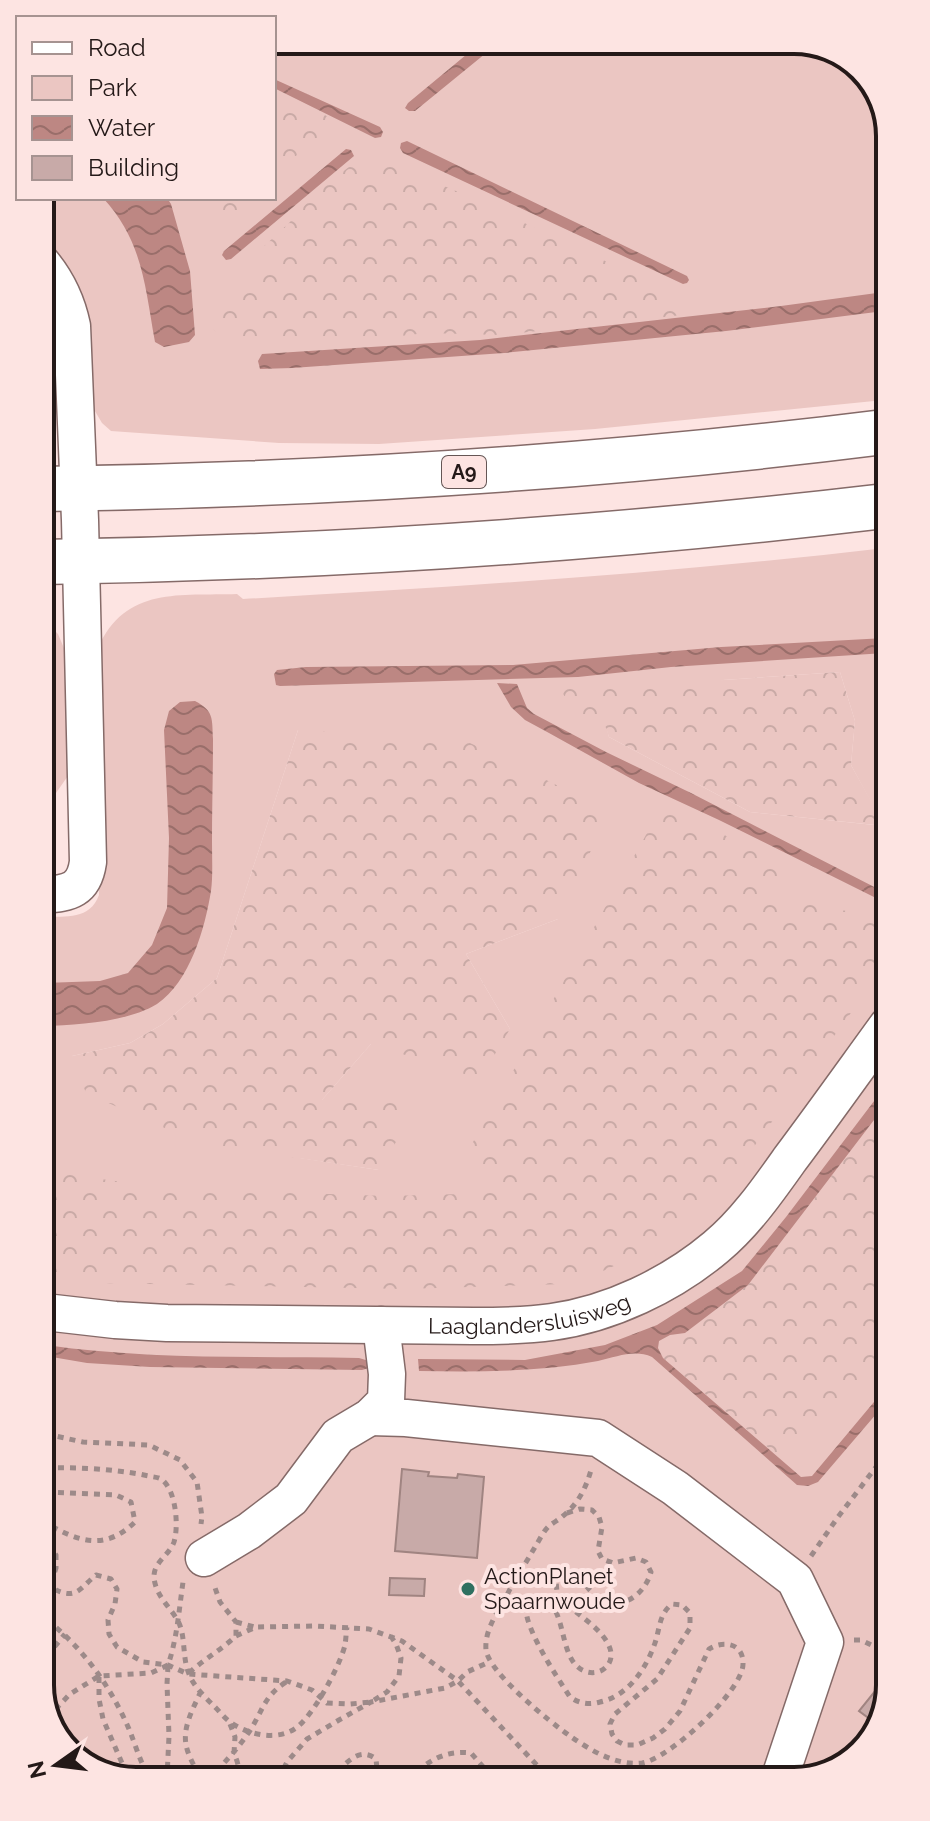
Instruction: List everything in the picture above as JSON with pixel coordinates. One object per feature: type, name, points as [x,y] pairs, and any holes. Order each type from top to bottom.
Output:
[{"type":"highway","name":"A9","points":[[60,489],[295,483],[584,464],[876,433]]},
{"type":"highway","points":[[61,561],[452,546],[796,517],[876,507]]},
{"type":"street","points":[[54,282],[69,310],[72,326],[60,489],[61,561],[88,862],[86,876],[76,887],[54,894]]},
{"type":"street","name":"Laaglandersluisweg","points":[[54,1313],[167,1323],[514,1326],[590,1314],[654,1288],[690,1268],[718,1246],[763,1197],[876,1041]]},
{"type":"street","points":[[202,1553],[249,1531],[291,1499],[338,1436],[370,1417],[386,1401],[387,1374],[381,1325]]},
{"type":"street","points":[[370,1417],[598,1438],[675,1488],[795,1580],[825,1642],[783,1767]]},
{"type":"path","points":[[54,1436],[95,1443],[149,1445],[180,1460],[197,1482],[202,1517],[202,1553],[220,1602],[236,1622],[256,1627],[347,1627],[390,1635],[458,1681],[539,1767]]},
{"type":"path","points":[[567,1513],[580,1509],[592,1510],[599,1517],[602,1527],[598,1551],[602,1559],[613,1563],[636,1558],[646,1562],[651,1572],[641,1593],[629,1600],[616,1602],[603,1600],[574,1573],[567,1572],[556,1580],[557,1593],[562,1600],[606,1639],[612,1650],[606,1668],[597,1673],[585,1673],[573,1662],[554,1608],[537,1603],[526,1610],[526,1620],[532,1632],[570,1697],[577,1702],[590,1704],[611,1700],[637,1677],[653,1648],[663,1611],[672,1604],[682,1605],[690,1613],[690,1628],[657,1679],[615,1714],[610,1724],[617,1741],[637,1745],[665,1729],[680,1711],[704,1657],[717,1644],[730,1644],[738,1649],[744,1666],[732,1690],[690,1734],[644,1763],[612,1759],[594,1752],[543,1717],[497,1673],[489,1662],[486,1648],[492,1621],[499,1607],[548,1527],[581,1498],[598,1438]]},
{"type":"path","points":[[54,1466],[123,1472],[161,1479],[170,1491],[176,1508],[174,1541],[158,1563],[154,1577],[167,1608],[178,1621],[188,1674],[230,1723],[249,1732],[271,1736],[295,1730],[320,1698],[345,1647],[347,1627]]},
{"type":"path","points":[[795,1580],[876,1467]]},
{"type":"path","points":[[54,1492],[116,1495],[131,1502],[135,1522],[124,1532],[106,1540],[81,1540],[54,1527]]},
{"type":"path","points":[[54,1553],[54,1574]]},
{"type":"path","points":[[167,1767],[168,1665],[183,1578],[202,1553]]},
{"type":"path","points":[[54,1585],[56,1590],[67,1595],[76,1593],[96,1575],[111,1579],[117,1589],[108,1620],[109,1634],[117,1647],[143,1662],[168,1665],[188,1674],[287,1681],[312,1690],[327,1703],[371,1702],[445,1688],[467,1672],[489,1662]]},
{"type":"path","points":[[236,1622],[236,1636]]},
{"type":"path","points":[[54,1625],[65,1634],[114,1698],[146,1767]]},
{"type":"path","points":[[188,1674],[236,1636],[256,1627]]},
{"type":"path","points":[[54,1647],[65,1634]]},
{"type":"path","points":[[284,1767],[307,1739],[387,1692],[399,1676],[401,1658],[390,1635]]},
{"type":"path","points":[[58,1707],[70,1694],[99,1676],[151,1673],[168,1665]]},
{"type":"path","points":[[99,1676],[103,1719],[122,1765]]},
{"type":"path","points":[[221,1767],[249,1732],[264,1702],[287,1681]]},
{"type":"path","points":[[195,1767],[185,1735],[201,1691]]},
{"type":"path","points":[[230,1723],[238,1767]]},
{"type":"path","points":[[421,1767],[452,1751],[471,1753],[483,1767]]},
{"type":"path","points":[[342,1767],[353,1757],[364,1753],[376,1759],[377,1767]]},
{"type":"green space","points":[[276,54],[799,54],[820,58],[844,71],[859,86],[870,105],[876,136],[876,401],[595,429],[379,444],[279,443],[111,431],[92,406],[54,287],[54,200],[276,200]]},
{"type":"green space","points":[[276,89],[336,121],[276,173]]},
{"type":"green space","points":[[374,161],[416,174],[463,194],[654,284],[682,315],[501,335],[426,333],[286,337],[266,344],[224,338],[213,329],[222,311],[256,284],[261,274],[259,251],[313,196],[355,162]]},
{"type":"green space","points":[[195,200],[250,200],[226,221],[213,217]]},
{"type":"green space","points":[[54,302],[62,395],[54,422]]},
{"type":"green space","points":[[876,549],[876,811],[851,765],[855,721],[840,672],[723,680],[606,725],[609,737],[750,812],[876,825],[876,1021],[803,1123],[710,1236],[627,1288],[543,1310],[178,1310],[54,1299],[54,917],[83,913],[90,909],[99,895],[96,748],[98,648],[109,628],[139,604],[176,596],[237,594],[243,599],[644,572]],"holes":[[[298,730],[558,919],[466,954],[510,1029],[371,1044],[321,1101],[379,1170],[300,1158],[72,1056],[130,1043],[163,1024],[217,978]]]},
{"type":"green space","points":[[54,630],[69,660],[70,773],[54,794]]},
{"type":"green space","points":[[840,672],[855,721],[851,765],[876,810],[876,825],[750,812],[609,737],[605,725],[574,710],[559,688]]},
{"type":"green space","points":[[298,730],[468,742],[610,811],[558,919],[466,954],[510,1029],[480,1079],[371,1044],[322,1100],[396,1096],[399,1137],[379,1170],[223,1147],[185,1137],[86,1093],[72,1056],[130,1043],[163,1024],[217,978]]},
{"type":"green space","points":[[664,803],[777,863],[784,900],[876,916],[876,980],[737,1170],[692,1220],[627,1260],[590,1277],[564,1284],[404,1289],[96,1283],[54,1276],[54,1236],[57,1231],[54,1224],[54,1172],[211,1190],[387,1196],[463,1194],[486,1181],[464,1158]]},
{"type":"green space","name":"ActionPlanet Spaarnwoude","points":[[876,1059],[876,1685],[868,1721],[856,1739],[835,1756],[794,1767],[131,1767],[96,1756],[96,1725],[64,1725],[54,1685],[54,1324],[628,1315]]},
{"type":"green space","points":[[876,1118],[876,1371],[783,1460],[663,1358],[658,1348],[659,1341],[670,1335],[686,1333],[748,1285]]},
{"type":"water","points":[[467,54],[485,54],[415,111],[405,108]]},
{"type":"water","points":[[276,80],[380,127],[383,132],[381,137],[375,138],[276,89]]},
{"type":"water","points":[[407,141],[687,276],[689,280],[683,284],[403,153],[401,143]]},
{"type":"water","points":[[346,149],[351,150],[354,156],[226,260],[222,255],[224,251]]},
{"type":"water","points":[[105,200],[168,200],[171,204],[190,271],[195,335],[189,342],[164,347],[155,342],[140,266],[127,231]]},
{"type":"water","points":[[876,293],[876,312],[726,331],[504,353],[292,368],[260,369],[258,361],[262,354],[480,340]]},
{"type":"water","points":[[876,638],[876,654],[671,667],[578,677],[280,686],[276,685],[274,674],[277,670],[306,667],[513,665],[721,647]]},
{"type":"water","points":[[497,683],[517,684],[527,708],[534,714],[876,888],[876,898],[639,783],[525,720],[511,707]]},
{"type":"water","points":[[195,701],[206,708],[212,726],[212,885],[205,921],[194,953],[179,982],[157,1004],[132,1015],[54,1026],[54,983],[100,981],[128,973],[152,945],[167,908],[169,838],[164,730],[169,711],[180,702]]},
{"type":"water","points":[[876,1098],[876,1117],[748,1285],[685,1333],[670,1335],[659,1341],[658,1348],[663,1358],[801,1477],[812,1476],[876,1400],[876,1414],[818,1482],[808,1486],[797,1485],[652,1357],[645,1355],[625,1354],[576,1365],[531,1369],[419,1371],[418,1359],[525,1360],[605,1345],[657,1325],[742,1271]]},
{"type":"water","points":[[54,1346],[163,1355],[359,1358],[369,1361],[369,1368],[150,1367],[54,1357]]},
{"type":"building","points":[[402,1469],[429,1472],[428,1476],[457,1478],[458,1474],[484,1477],[477,1558],[395,1551]]},
{"type":"building","points":[[390,1578],[425,1579],[424,1596],[389,1595]]},
{"type":"building","points":[[875,1691],[869,1718],[859,1711]]},
{"type":"place","name":"ActionPlanet Spaarnwoude","points":[[468,1589]]}]
